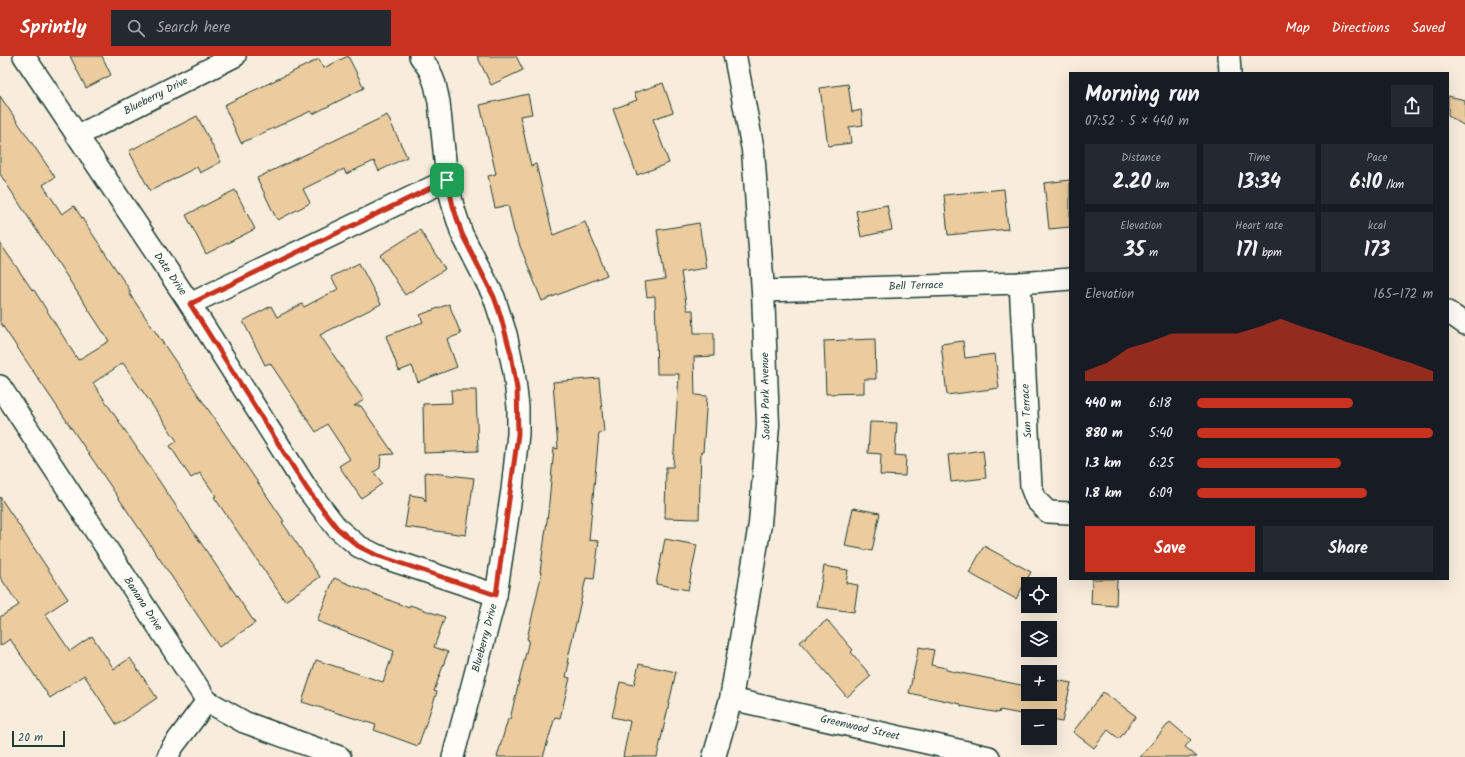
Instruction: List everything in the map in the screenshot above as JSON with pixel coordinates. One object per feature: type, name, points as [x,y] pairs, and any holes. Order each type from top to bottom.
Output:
[{"type":"street","name":"Date Drive","points":[[24,56],[190,304],[307,489],[342,533],[358,546],[376,555],[496,595]]},
{"type":"street","name":"Blueberry Drive","points":[[77,136],[235,56]]},
{"type":"street","name":"Blueberry Drive","points":[[420,56],[430,71],[436,90],[447,180],[453,206],[462,234],[494,297],[500,314],[511,354],[517,389],[518,434],[496,595],[453,757]]},
{"type":"street","name":"South Park Avenue","points":[[714,757],[731,699],[759,532],[768,424],[763,291],[753,150],[735,56]]},
{"type":"street","points":[[1229,56],[1230,72]]},
{"type":"street","points":[[190,304],[447,180]]},
{"type":"street","name":"Bell Terrace","points":[[763,291],[1020,283],[1069,279]]},
{"type":"street","name":"Sun Terrace","points":[[1020,283],[1031,486],[1036,500],[1048,512],[1069,513]]},
{"type":"street","points":[[1449,313],[1465,324]]},
{"type":"street","name":"Banana Drive","points":[[0,386],[207,701],[244,722],[340,757]]},
{"type":"street","name":"Greenwood Street","points":[[731,699],[989,757]]},
{"type":"street","points":[[168,757],[171,749],[207,701]]},
{"type":"building","points":[[70,56],[102,56],[111,75],[86,88]]},
{"type":"building","points":[[348,56],[364,88],[313,114],[311,111],[241,143],[224,105],[319,59],[324,68]]},
{"type":"building","points":[[477,56],[516,56],[523,70],[491,85]]},
{"type":"building","points":[[663,83],[673,112],[653,119],[669,163],[637,175],[613,109],[637,100],[634,93]]},
{"type":"building","points":[[848,84],[852,112],[861,110],[863,125],[849,127],[851,143],[828,146],[820,88]]},
{"type":"building","points":[[528,94],[532,114],[520,116],[531,166],[536,164],[553,235],[585,222],[607,275],[542,301],[514,231],[508,205],[495,208],[488,176],[496,174],[480,105]]},
{"type":"building","points":[[0,96],[55,177],[43,185],[62,214],[74,206],[131,292],[129,293],[284,521],[282,522],[320,577],[285,601],[214,497],[216,496],[200,473],[191,478],[170,446],[177,441],[123,363],[93,383],[255,623],[219,647],[0,322],[0,243],[33,291],[34,290],[78,360],[109,341],[0,174]]},
{"type":"building","points":[[1449,96],[1465,100],[1465,126],[1449,117]]},
{"type":"building","points":[[387,115],[407,157],[379,171],[374,161],[346,174],[344,169],[303,189],[310,203],[278,220],[276,218],[257,178]]},
{"type":"building","points":[[197,116],[221,162],[200,173],[197,167],[150,191],[129,151]]},
{"type":"building","points":[[1069,180],[1069,227],[1049,229],[1044,183]]},
{"type":"building","points":[[1004,189],[1008,229],[948,235],[944,195]]},
{"type":"building","points":[[235,190],[255,229],[206,254],[186,215]]},
{"type":"building","points":[[887,205],[892,230],[861,237],[856,211]]},
{"type":"building","points":[[699,223],[706,268],[681,272],[687,310],[693,310],[694,333],[714,333],[714,356],[694,357],[695,395],[707,396],[703,452],[701,452],[699,519],[665,518],[666,467],[673,467],[679,374],[657,374],[655,296],[647,297],[645,282],[665,279],[657,230]]},
{"type":"building","points":[[420,230],[445,269],[405,295],[380,255]]},
{"type":"building","points":[[359,263],[381,304],[320,335],[364,400],[354,406],[361,406],[394,454],[381,455],[380,468],[374,472],[382,484],[361,498],[339,466],[350,459],[327,424],[316,432],[270,363],[265,365],[243,321],[271,306],[277,317],[302,304],[304,307],[338,289],[331,277]]},
{"type":"building","points":[[449,304],[461,334],[447,339],[457,367],[418,382],[412,366],[399,371],[386,336],[423,322],[420,315]]},
{"type":"building","points":[[875,339],[876,379],[864,379],[864,393],[826,394],[824,341]]},
{"type":"building","points":[[963,341],[965,358],[995,354],[999,388],[947,395],[941,344]]},
{"type":"building","points":[[599,378],[604,432],[599,433],[589,540],[599,541],[594,579],[586,578],[567,663],[569,663],[566,677],[570,678],[560,718],[555,717],[543,757],[497,757],[508,719],[510,719],[529,640],[527,639],[542,572],[540,572],[548,513],[554,448],[558,449],[553,382]]},
{"type":"building","points":[[451,390],[476,390],[478,451],[424,453],[423,404],[452,403]]},
{"type":"building","points":[[870,422],[897,423],[895,455],[906,456],[905,476],[880,475],[881,454],[868,453]]},
{"type":"building","points":[[983,450],[986,478],[951,482],[948,455]]},
{"type":"building","points":[[425,472],[474,478],[466,535],[405,527],[410,495],[423,497],[426,502]]},
{"type":"building","points":[[0,497],[68,599],[45,614],[70,651],[92,636],[114,669],[130,658],[157,698],[117,725],[84,675],[50,698],[10,639],[0,646],[0,617],[19,605],[0,577]]},
{"type":"building","points":[[853,508],[880,513],[872,551],[845,546]]},
{"type":"building","points":[[665,539],[697,545],[688,590],[656,584]]},
{"type":"building","points":[[984,546],[1031,572],[1028,577],[1021,577],[1021,590],[1016,599],[969,573]]},
{"type":"building","points":[[824,566],[848,570],[846,583],[858,585],[854,612],[817,607]]},
{"type":"building","points":[[334,578],[409,608],[410,605],[445,617],[434,647],[448,652],[434,691],[437,692],[418,746],[374,730],[376,725],[302,702],[316,660],[383,682],[394,651],[317,621]]},
{"type":"building","points":[[1092,580],[1117,580],[1116,606],[1091,604]]},
{"type":"building","points":[[827,620],[853,650],[851,652],[871,676],[847,697],[800,642]]},
{"type":"building","points":[[919,647],[934,650],[931,665],[946,668],[946,670],[1021,685],[1021,701],[1057,701],[1057,680],[1071,683],[1062,722],[1057,721],[1057,709],[1021,709],[1021,714],[1000,710],[999,713],[961,706],[961,704],[909,693]]},
{"type":"building","points":[[639,664],[676,672],[657,757],[623,757],[630,721],[612,717],[620,682],[634,685]]},
{"type":"building","points":[[1103,692],[1136,716],[1119,739],[1108,730],[1094,748],[1073,732]]},
{"type":"building","points":[[1170,722],[1191,740],[1185,747],[1197,757],[1140,757]]},
{"type":"route","points":[[447,180],[462,234],[486,279],[500,314],[511,354],[517,389],[518,434],[512,490],[496,595],[376,555],[358,546],[337,528],[307,489],[190,304],[447,180]]}]
